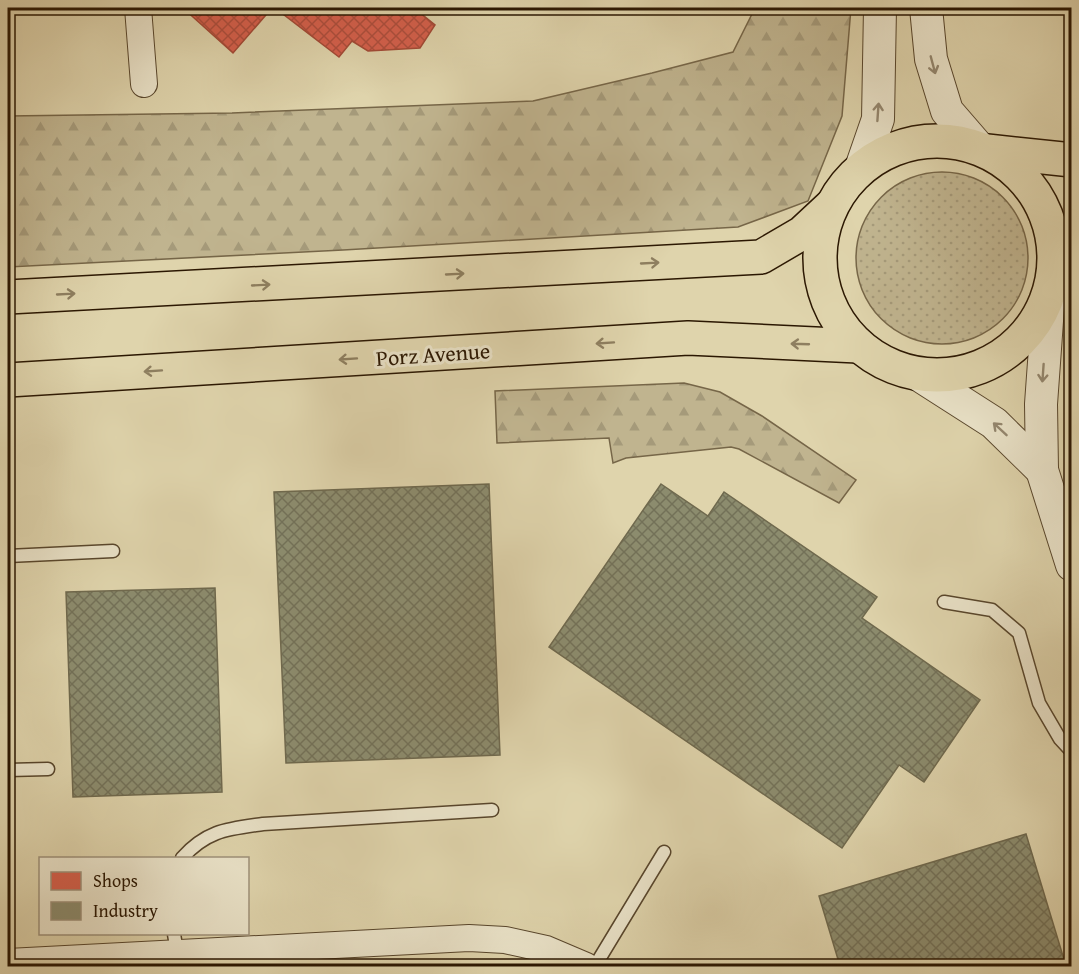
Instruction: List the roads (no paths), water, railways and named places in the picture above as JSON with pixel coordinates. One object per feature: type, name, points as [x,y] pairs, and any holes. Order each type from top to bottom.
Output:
[{"type":"main road","points":[[982,150],[1012,168],[1033,191],[1048,219],[1058,276],[1035,323],[1013,348],[984,366],[952,375],[919,375],[876,360],[858,346],[838,323],[825,296],[819,265],[821,235],[831,206],[844,185],[861,168],[887,151],[917,142],[949,141],[982,150],[1071,160]]},
{"type":"main road","points":[[8,297],[762,257],[802,233],[831,206]]},
{"type":"main road","name":"Porz Avenue","points":[[8,380],[688,338],[858,346]]},
{"type":"street","points":[[138,8],[144,84]]},
{"type":"street","points":[[861,168],[878,119],[880,8]]},
{"type":"street","points":[[926,8],[931,59],[947,111],[982,150]]},
{"type":"street","points":[[1058,276],[1041,404],[1042,470],[1071,565]]},
{"type":"street","points":[[919,375],[960,399],[994,423],[1042,470]]},
{"type":"street","points":[[8,962],[176,943],[469,938],[505,940],[546,950],[586,966]]},
{"type":"lane","points":[[8,556],[113,552]]},
{"type":"lane","points":[[944,602],[992,610],[1018,633],[1040,703],[1060,739],[1071,752]]},
{"type":"lane","points":[[8,770],[48,769]]},
{"type":"lane","points":[[183,857],[210,834],[228,829],[263,824],[492,810]]},
{"type":"lane","points":[[595,966],[664,852]]}]
